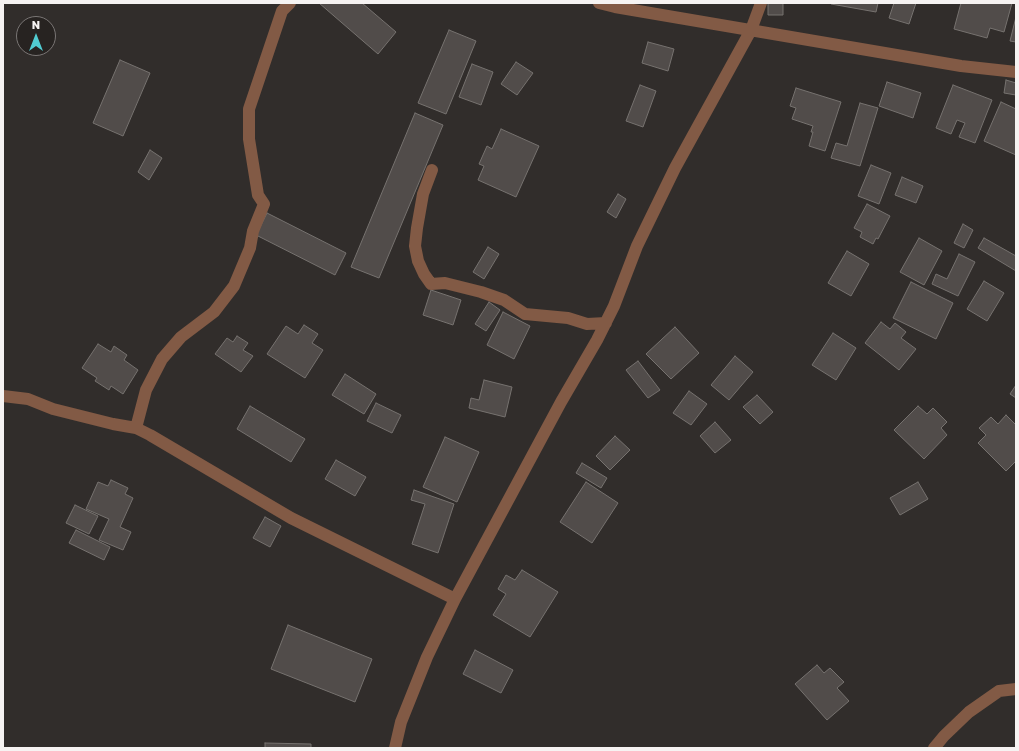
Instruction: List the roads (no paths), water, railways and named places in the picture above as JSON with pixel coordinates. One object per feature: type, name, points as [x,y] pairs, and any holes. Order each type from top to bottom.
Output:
[{"type":"street","points":[[136,428],[146,390],[162,359],[181,337],[214,312],[234,286],[250,248],[253,231],[264,204],[258,195],[248,139],[249,109],[282,11],[290,3]]},
{"type":"street","points":[[599,3],[961,66],[1016,72]]},
{"type":"street","points":[[395,748],[401,722],[427,657],[455,599],[561,402],[606,323],[637,246],[674,168],[751,30],[761,3]]},
{"type":"street","points":[[432,170],[423,194],[415,246],[418,261],[431,284],[445,283],[481,292],[504,300],[525,314],[568,318],[587,324],[606,323]]},
{"type":"street","points":[[3,396],[28,399],[53,409],[113,424],[136,428],[291,518],[455,599]]},
{"type":"street","points":[[934,748],[969,712],[999,691],[1016,689]]}]
